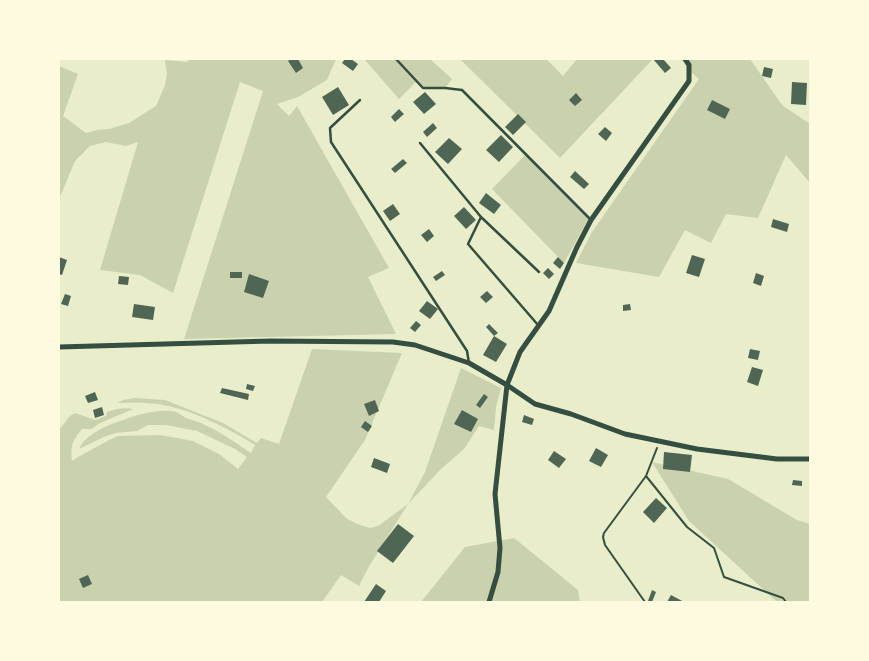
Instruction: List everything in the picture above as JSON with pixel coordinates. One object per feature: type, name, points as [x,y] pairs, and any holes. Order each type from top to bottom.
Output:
[{"type":"street","points":[[489,602],[498,572],[500,548],[496,494],[507,385],[520,352],[549,311],[591,220],[689,81],[689,65],[685,59]]},
{"type":"street","points":[[59,347],[270,341],[393,342],[415,345],[469,363],[535,404],[571,414],[625,434],[697,449],[768,458],[810,459]]},
{"type":"lane","points":[[396,59],[423,88],[462,90],[591,220]]},
{"type":"lane","points":[[360,100],[330,128],[331,142],[467,351],[469,363]]},
{"type":"lane","points":[[420,143],[481,218],[539,272]]},
{"type":"lane","points":[[481,218],[468,244],[539,327]]},
{"type":"path","points":[[644,602],[605,545],[603,537],[646,476],[660,441]]},
{"type":"path","points":[[646,476],[687,527],[714,548],[724,577],[782,598],[786,602]]},
{"type":"green space","points":[[190,59],[336,59],[327,80],[298,97],[277,104],[289,116],[297,106],[389,268],[368,277],[396,334],[184,339],[263,91],[240,82],[173,293],[140,275],[100,270],[138,142],[126,146],[106,142],[90,146],[75,161],[59,199],[59,66],[78,74],[63,116],[86,133],[129,123],[156,106],[165,85],[167,74],[165,60],[187,62]]},
{"type":"green space","points":[[364,59],[430,59],[452,79],[445,88],[423,88],[417,81],[399,99]]},
{"type":"green space","points":[[460,59],[546,59],[563,76],[577,59],[653,59],[560,158]]},
{"type":"green space","points":[[686,59],[750,59],[782,105],[810,124],[810,183],[786,155],[758,218],[726,214],[711,243],[685,230],[659,277],[576,263],[592,232],[699,79],[691,72]]},
{"type":"green space","points":[[526,154],[589,218],[564,263],[492,189]]},
{"type":"green space","points":[[312,349],[402,353],[365,440],[326,497],[346,518],[370,528],[378,526],[408,504],[368,568],[359,586],[341,575],[322,602],[59,602],[59,430],[70,416],[75,413],[95,420],[106,416],[107,412],[113,410],[133,409],[98,424],[92,429],[82,429],[72,444],[72,461],[118,436],[160,435],[193,441],[219,454],[238,469],[247,457],[235,449],[197,431],[166,425],[148,425],[137,431],[116,433],[79,449],[88,437],[107,426],[157,411],[176,412],[208,426],[251,453],[255,445],[198,415],[174,407],[157,404],[117,403],[135,398],[165,400],[223,423],[257,443],[261,438],[279,444]]},
{"type":"green space","points":[[461,368],[501,388],[496,407],[494,430],[479,426],[464,449],[441,469],[408,504],[425,472]]},
{"type":"green space","points":[[652,462],[728,479],[797,520],[810,524],[810,602],[777,602],[689,521]]},
{"type":"green space","points":[[514,538],[578,590],[580,602],[421,602],[465,547]]},
{"type":"building","points":[[298,59],[303,68],[296,73],[288,61]]},
{"type":"building","points":[[345,59],[351,59],[358,64],[353,71],[342,63]]},
{"type":"building","points":[[653,59],[663,59],[671,68],[665,73]]},
{"type":"building","points":[[764,67],[773,69],[771,78],[762,76]]},
{"type":"building","points":[[792,82],[807,83],[806,105],[791,104]]},
{"type":"building","points":[[338,87],[349,105],[333,115],[322,97]]},
{"type":"building","points":[[425,92],[436,104],[424,114],[413,102]]},
{"type":"building","points":[[576,93],[582,100],[575,106],[569,100]]},
{"type":"building","points":[[712,100],[730,109],[725,119],[707,110]]},
{"type":"building","points":[[399,109],[404,114],[395,122],[391,117]]},
{"type":"building","points":[[518,114],[526,122],[513,135],[505,127]]},
{"type":"building","points":[[433,123],[437,128],[427,137],[423,132]]},
{"type":"building","points":[[605,127],[612,133],[606,141],[598,134]]},
{"type":"building","points":[[501,135],[513,147],[499,162],[486,150]]},
{"type":"building","points":[[449,138],[462,149],[448,164],[435,152]]},
{"type":"building","points":[[403,159],[407,163],[395,173],[391,169]]},
{"type":"building","points":[[575,171],[589,184],[584,189],[570,177]]},
{"type":"building","points":[[486,193],[501,205],[494,214],[479,203]]},
{"type":"building","points":[[393,204],[400,214],[390,221],[383,211]]},
{"type":"building","points":[[464,207],[476,220],[466,229],[454,216]]},
{"type":"building","points":[[773,219],[789,224],[787,232],[771,227]]},
{"type":"building","points":[[429,229],[434,236],[427,242],[421,235]]},
{"type":"building","points":[[692,255],[705,259],[699,277],[686,273]]},
{"type":"building","points":[[59,257],[67,260],[62,275],[59,274]]},
{"type":"building","points":[[558,257],[564,263],[560,269],[553,263]]},
{"type":"building","points":[[548,268],[554,274],[549,279],[543,273]]},
{"type":"building","points":[[442,271],[445,275],[436,281],[433,277]]},
{"type":"building","points":[[230,272],[242,272],[242,278],[230,278]]},
{"type":"building","points":[[756,273],[764,276],[761,286],[753,283]]},
{"type":"building","points":[[249,274],[269,281],[263,298],[244,292]]},
{"type":"building","points":[[119,276],[129,277],[128,285],[118,284]]},
{"type":"building","points":[[487,291],[493,297],[486,303],[480,297]]},
{"type":"building","points":[[65,294],[71,296],[68,306],[61,304]]},
{"type":"building","points":[[427,301],[438,309],[430,319],[419,311]]},
{"type":"building","points":[[134,304],[155,307],[153,320],[132,317]]},
{"type":"building","points":[[630,304],[631,310],[623,311],[623,305]]},
{"type":"building","points":[[416,321],[421,325],[415,332],[410,328]]},
{"type":"building","points":[[489,324],[498,333],[494,336],[486,327]]},
{"type":"building","points":[[494,336],[507,344],[496,362],[483,355]]},
{"type":"building","points":[[750,349],[760,351],[758,360],[748,358]]},
{"type":"building","points":[[752,367],[763,370],[758,386],[747,382]]},
{"type":"building","points":[[247,384],[255,386],[253,391],[246,389]]},
{"type":"building","points":[[222,388],[249,394],[248,400],[220,393]]},
{"type":"building","points":[[95,392],[98,400],[88,403],[85,396]]},
{"type":"building","points":[[484,394],[488,397],[480,408],[476,405]]},
{"type":"building","points":[[375,400],[379,411],[369,416],[364,404]]},
{"type":"building","points":[[102,407],[104,415],[95,418],[93,410]]},
{"type":"building","points":[[462,410],[478,419],[471,432],[454,424]]},
{"type":"building","points":[[524,415],[534,419],[532,425],[522,422]]},
{"type":"building","points":[[365,421],[372,426],[368,432],[361,427]]},
{"type":"building","points":[[596,448],[608,455],[601,467],[589,461]]},
{"type":"building","points":[[554,451],[566,459],[559,468],[548,460]]},
{"type":"building","points":[[664,452],[692,455],[690,472],[663,469]]},
{"type":"building","points":[[374,458],[390,464],[387,473],[371,467]]},
{"type":"building","points":[[793,480],[802,481],[802,486],[792,485]]},
{"type":"building","points":[[656,498],[667,508],[654,523],[643,512]]},
{"type":"building","points":[[398,524],[414,536],[393,563],[377,551]]},
{"type":"building","points":[[88,575],[92,584],[83,588],[79,579]]},
{"type":"building","points":[[376,584],[386,591],[379,602],[364,602]]},
{"type":"building","points":[[652,590],[656,592],[652,602],[648,601]]},
{"type":"building","points":[[671,595],[684,602],[667,602]]}]
